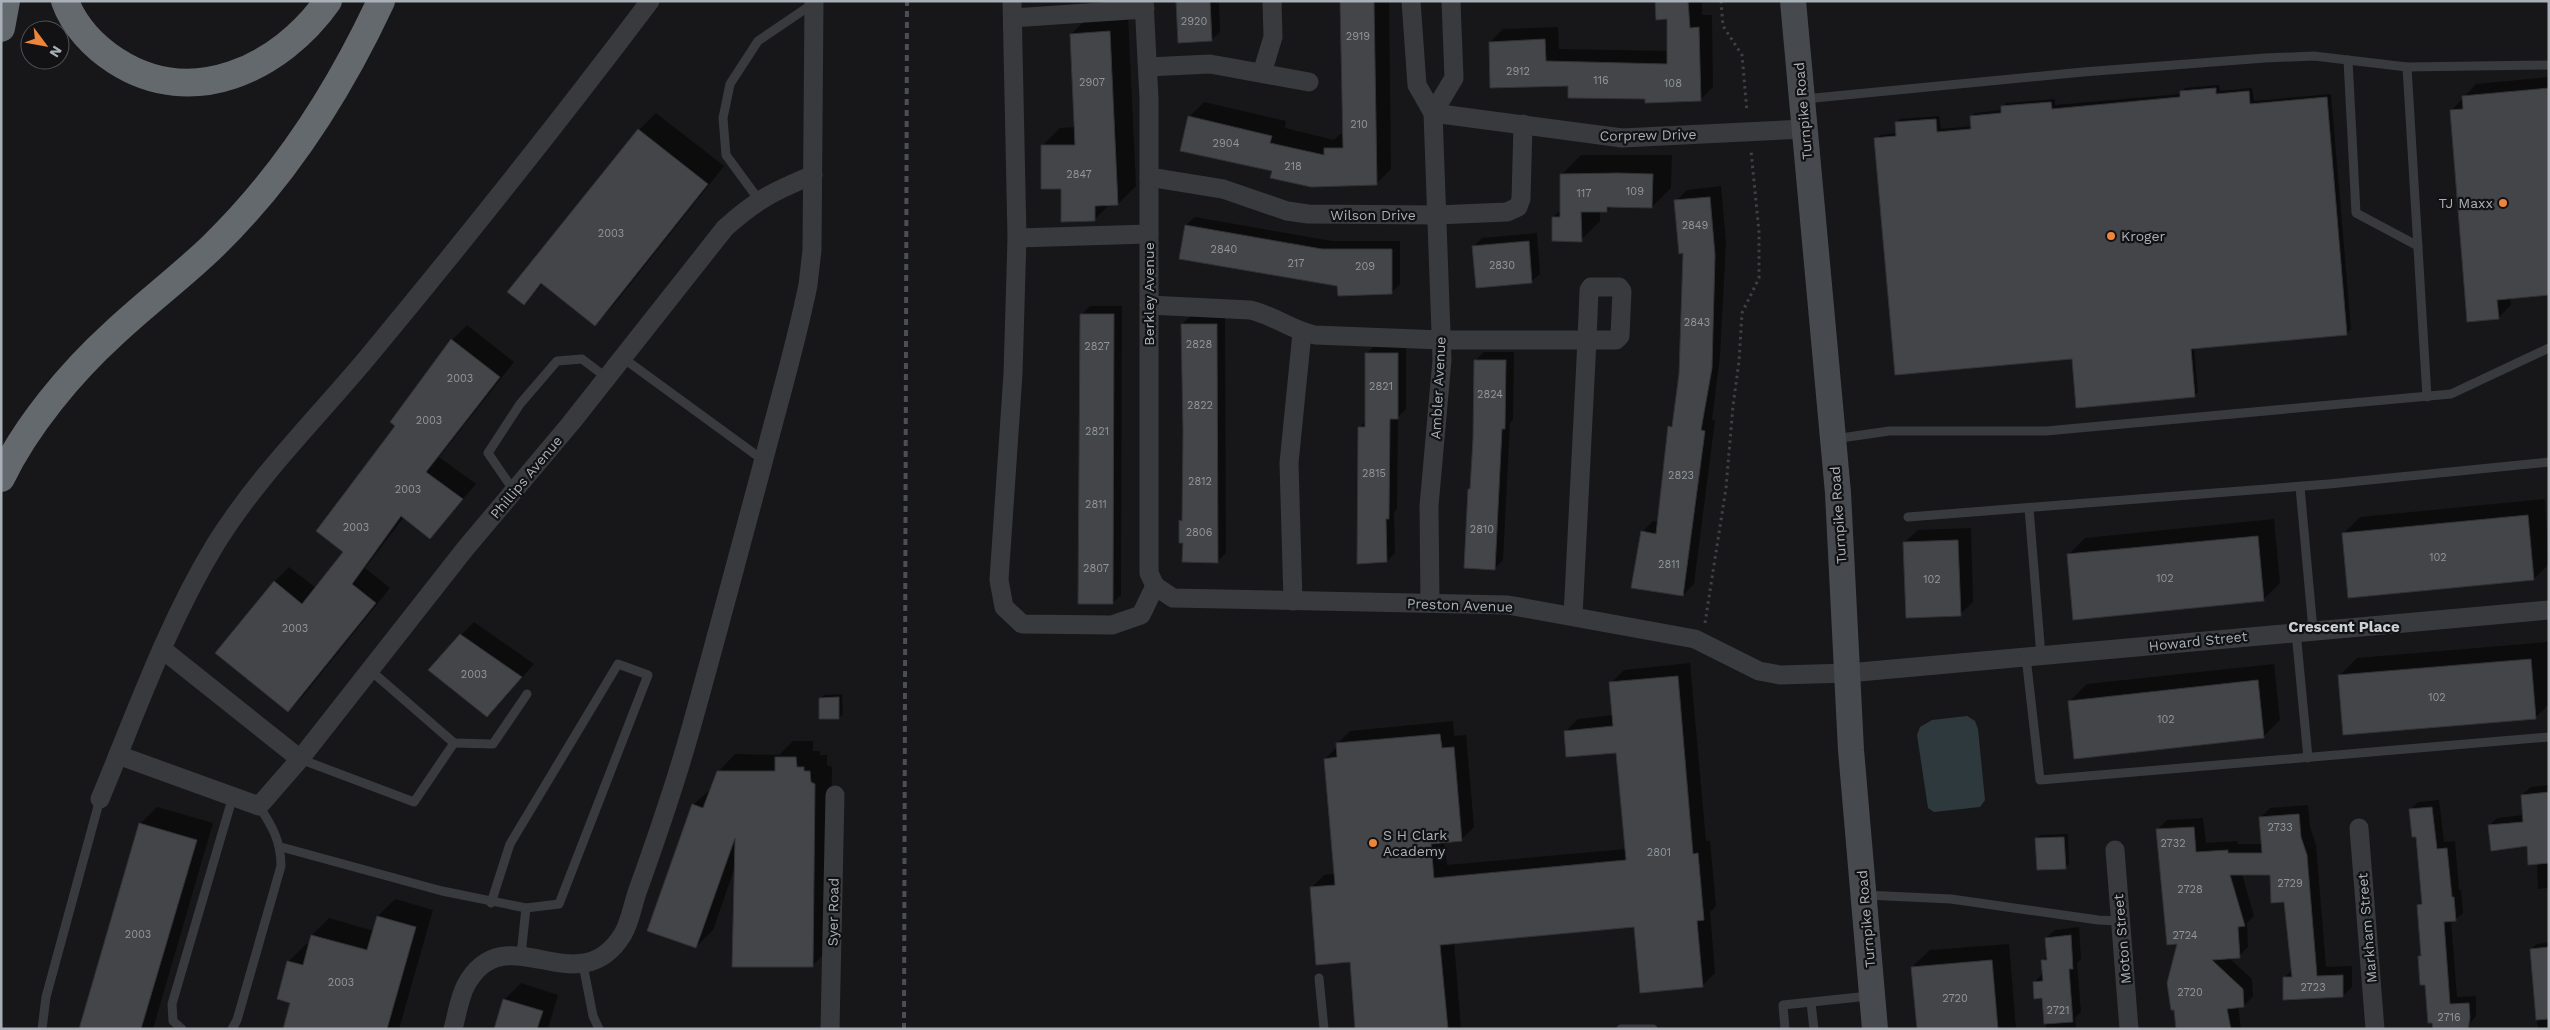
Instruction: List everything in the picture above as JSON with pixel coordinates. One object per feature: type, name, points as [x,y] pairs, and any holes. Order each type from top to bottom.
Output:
[{"type":"highway","points":[[1,28],[6,1]]},
{"type":"highway","points":[[65,1],[82,31],[104,54],[127,68],[151,78],[173,82],[196,82],[219,79],[247,70],[273,57],[296,39],[328,1]]},
{"type":"highway","points":[[1,478],[37,420],[70,378],[114,333],[214,245],[259,197],[299,146],[323,108],[363,39],[381,1]]},
{"type":"main road","name":"Turnpike Road","points":[[1793,1],[1833,439],[1851,750],[1875,1029]]},
{"type":"street","points":[[100,799],[162,649],[187,595],[212,550],[251,494],[366,360],[548,136],[650,1]]},
{"type":"street","points":[[1262,73],[1274,37],[1272,1]]},
{"type":"street","name":"Ambler Avenue","points":[[1411,1],[1417,85],[1433,113],[1442,340],[1429,506],[1430,603]]},
{"type":"street","points":[[1433,113],[1454,78],[1451,1]]},
{"type":"street","points":[[453,1029],[466,985],[477,971],[491,961],[507,955],[521,955],[571,966],[583,964],[599,958],[614,946],[624,932],[674,788],[764,460],[808,286],[812,250],[814,2]]},
{"type":"street","points":[[1145,5],[1013,10],[1017,238],[1013,374],[999,580],[1004,606],[1022,624],[1112,625],[1141,615],[1155,586]]},
{"type":"street","name":"Berkley Avenue","points":[[1145,5],[1148,67],[1150,305],[1149,573],[1155,586]]},
{"type":"street","points":[[1148,67],[1210,64],[1309,82]]},
{"type":"street","name":"Corprew Drive","points":[[1433,113],[1622,138],[1804,129]]},
{"type":"street","name":"Wilson Drive","points":[[1149,177],[1224,189],[1287,210],[1308,214],[1436,215],[1507,212],[1518,207],[1521,199],[1523,124]]},
{"type":"street","name":"Phillips Avenue","points":[[260,806],[607,378],[725,228],[759,200],[775,190],[813,175]]},
{"type":"street","points":[[1017,238],[1149,234]]},
{"type":"street","points":[[1150,305],[1250,310],[1265,313],[1302,333],[1442,340],[1587,340],[1573,616]]},
{"type":"street","points":[[1293,601],[1289,463],[1302,333]]},
{"type":"street","name":"Preston Avenue","points":[[1155,586],[1173,598],[1508,604],[1695,639],[1759,671],[1780,675],[1848,673]]},
{"type":"street","name":"Howard Street","points":[[1848,673],[2549,610]]},
{"type":"street","points":[[162,649],[300,759]]},
{"type":"street","points":[[118,755],[260,806]]},
{"type":"street","name":"Syer Road","points":[[830,1029],[835,795]]},
{"type":"street","name":"Markham Street","points":[[2359,828],[2375,1029]]},
{"type":"street","name":"Moton Street","points":[[2115,850],[2129,1029]]},
{"type":"lane","points":[[759,200],[726,155],[723,118],[730,84],[758,40],[814,2]]},
{"type":"lane","points":[[1802,99],[2083,72],[2265,58],[2314,56],[2407,67],[2549,65]]},
{"type":"lane","points":[[2348,60],[2356,213],[2418,246]]},
{"type":"lane","points":[[2407,67],[2427,397]]},
{"type":"lane","points":[[1833,439],[1889,431],[2046,431],[2451,394],[2549,348]]},
{"type":"lane","points":[[623,358],[764,460]]},
{"type":"lane","points":[[514,491],[488,454],[520,404],[557,361],[582,359],[607,378]]},
{"type":"lane","points":[[1908,518],[2300,486],[2549,462]]},
{"type":"lane","points":[[2300,486],[2308,758]]},
{"type":"lane","points":[[2029,508],[2033,657],[2040,780],[2549,737]]},
{"type":"lane","points":[[281,847],[364,871],[491,902],[526,908],[559,904],[648,675],[618,664],[510,844],[491,902]]},
{"type":"lane","points":[[370,670],[454,743],[493,744],[527,694]]},
{"type":"lane","points":[[300,759],[414,802],[454,743]]},
{"type":"lane","points":[[182,1029],[173,1021],[172,1004],[233,796]]},
{"type":"lane","points":[[42,1029],[46,997],[100,799]]},
{"type":"lane","points":[[232,1029],[237,1020],[281,866],[281,847],[274,828],[260,806]]},
{"type":"lane","points":[[1864,895],[1951,899],[2098,920],[2120,921]]},
{"type":"lane","points":[[521,955],[526,908]]},
{"type":"lane","points":[[583,964],[593,1016],[599,1029]]},
{"type":"lane","points":[[1319,978],[1324,1029]]},
{"type":"lane","points":[[1785,1029],[1783,1005],[1872,995]]},
{"type":"lane","points":[[1811,1003],[1814,1029]]},
{"type":"lane","points":[[1621,1029],[1653,1029]]},
{"type":"path","points":[[1721,1],[1723,26],[1742,55],[1747,110]]},
{"type":"path","points":[[1705,623],[1726,488],[1742,313],[1759,278],[1758,232],[1752,159]]},
{"type":"shaded area","points":[[1967,716],[1975,721],[1978,729],[1985,800],[1980,807],[1934,812],[1928,808],[1917,735],[1920,727],[1932,720]]},
{"type":"building","points":[[1176,1],[1210,1],[1212,41],[1178,43]]},
{"type":"building","points":[[1340,1],[1374,1],[1377,185],[1311,187],[1270,178],[1272,171],[1180,151],[1188,116],[1272,136],[1270,143],[1324,155],[1324,148],[1343,148]]},
{"type":"building","points":[[1655,1],[1688,1],[1690,28],[1699,27],[1701,101],[1645,103],[1645,99],[1568,98],[1568,86],[1490,88],[1489,42],[1545,39],[1546,61],[1667,64],[1667,19],[1656,20]]},
{"type":"building","points":[[1110,31],[1118,205],[1095,206],[1095,221],[1061,222],[1061,189],[1041,189],[1041,145],[1075,145],[1070,34]]},
{"type":"building","name":"Kroger","points":[[2216,88],[2216,94],[2249,91],[2250,104],[2327,97],[2347,335],[2191,349],[2195,397],[2076,408],[2072,359],[1895,375],[1874,138],[1896,136],[1895,122],[1936,119],[1937,132],[1971,129],[1970,116],[2001,113],[2001,106],[2051,102],[2052,109],[2180,97],[2180,91]]},
{"type":"building","name":"TJ Maxx","points":[[2549,88],[2549,295],[2497,300],[2499,319],[2467,322],[2450,110],[2463,109],[2462,96]]},
{"type":"building","points":[[638,129],[708,184],[595,326],[541,283],[524,305],[507,292]]},
{"type":"building","points":[[1560,174],[1653,174],[1652,208],[1607,207],[1607,212],[1581,212],[1582,242],[1552,241],[1552,217],[1560,217]]},
{"type":"building","points":[[1710,197],[1715,255],[1712,368],[1701,430],[1705,431],[1683,596],[1631,588],[1641,531],[1656,534],[1668,426],[1672,427],[1679,374],[1683,253],[1679,254],[1674,200]]},
{"type":"building","points":[[1185,225],[1322,249],[1392,249],[1392,294],[1338,296],[1337,286],[1179,259]]},
{"type":"building","points":[[1529,241],[1532,283],[1476,288],[1472,246]]},
{"type":"building","points":[[1080,314],[1114,314],[1113,604],[1078,604]]},
{"type":"building","points":[[1181,324],[1217,324],[1218,563],[1182,562],[1183,543],[1179,543],[1179,520],[1182,521],[1183,431]]},
{"type":"building","points":[[451,339],[500,377],[426,472],[463,499],[430,539],[401,516],[352,584],[376,603],[288,712],[215,653],[274,581],[302,604],[343,552],[316,531],[395,426],[390,422]]},
{"type":"building","points":[[1365,353],[1398,353],[1398,419],[1390,419],[1389,519],[1386,519],[1387,562],[1357,564],[1358,427],[1365,427]]},
{"type":"building","points":[[1474,360],[1506,360],[1505,429],[1502,429],[1495,570],[1464,568],[1468,489],[1470,489],[1473,439]]},
{"type":"building","points":[[2528,515],[2534,580],[2348,598],[2342,533]]},
{"type":"building","points":[[2258,536],[2264,601],[2073,620],[2067,554]]},
{"type":"building","points":[[1958,540],[1961,616],[1906,618],[1903,542]]},
{"type":"building","points":[[460,634],[522,677],[487,717],[428,670]]},
{"type":"building","points":[[2531,659],[2536,719],[2343,735],[2338,675]]},
{"type":"building","points":[[1678,676],[1693,854],[1698,853],[1704,920],[1697,921],[1703,987],[1640,993],[1634,927],[1440,945],[1448,1029],[1355,1029],[1350,962],[1316,965],[1310,887],[1335,885],[1324,759],[1337,757],[1336,743],[1440,734],[1442,748],[1454,747],[1462,841],[1431,844],[1434,878],[1626,860],[1616,753],[1566,757],[1564,731],[1613,726],[1609,682]]},
{"type":"building","points":[[2258,680],[2264,738],[2074,759],[2068,701]]},
{"type":"building","points":[[839,697],[839,719],[819,719],[819,698]]},
{"type":"building","points":[[775,757],[796,757],[797,767],[804,767],[804,771],[810,771],[811,782],[815,784],[813,967],[732,967],[735,838],[696,948],[647,931],[692,804],[703,808],[717,771],[775,771]]},
{"type":"building","points":[[2549,792],[2549,863],[2528,865],[2527,846],[2491,851],[2488,825],[2523,822],[2521,795]]},
{"type":"building","points":[[2432,807],[2437,849],[2447,848],[2452,897],[2454,897],[2456,921],[2444,922],[2450,1004],[2469,1003],[2470,1018],[2468,1029],[2433,1029],[2432,1023],[2428,1023],[2425,985],[2420,985],[2418,956],[2421,956],[2417,905],[2422,904],[2416,837],[2412,837],[2409,809]]},
{"type":"building","points":[[2299,814],[2301,837],[2307,855],[2317,976],[2343,975],[2343,997],[2283,1000],[2283,977],[2292,977],[2284,902],[2271,903],[2270,875],[2230,875],[2245,926],[2238,927],[2240,958],[2212,960],[2243,989],[2244,1007],[2227,1009],[2231,1029],[2176,1029],[2174,1010],[2171,1010],[2167,983],[2177,944],[2167,945],[2156,829],[2194,827],[2196,852],[2228,850],[2228,853],[2262,853],[2259,817]]},
{"type":"building","points":[[139,823],[197,840],[141,1029],[79,1029]]},
{"type":"building","points":[[2064,837],[2066,869],[2037,870],[2035,838]]},
{"type":"building","points":[[377,916],[416,927],[387,1029],[283,1029],[290,1003],[277,999],[287,961],[303,965],[311,935],[367,950]]},
{"type":"building","points":[[2071,935],[2073,969],[2069,969],[2073,1022],[2044,1024],[2042,998],[2034,999],[2033,982],[2043,981],[2041,960],[2047,960],[2045,938]]},
{"type":"building","points":[[2549,947],[2549,1019],[2536,1020],[2530,949]]},
{"type":"building","points":[[1992,960],[1998,1029],[1917,1029],[1911,967]]},
{"type":"building","points":[[503,999],[543,1011],[537,1029],[494,1029]]},
{"type":"railway","points":[[904,1029],[907,1]]},
{"type":"place","name":"TJ Maxx","points":[[2503,203]]},
{"type":"place","name":"Kroger","points":[[2111,236]]},
{"type":"place","name":"S H Clark Academy","points":[[1373,843]]},
{"type":"district","name":"Crescent Place","points":[[2344,627]]}]
